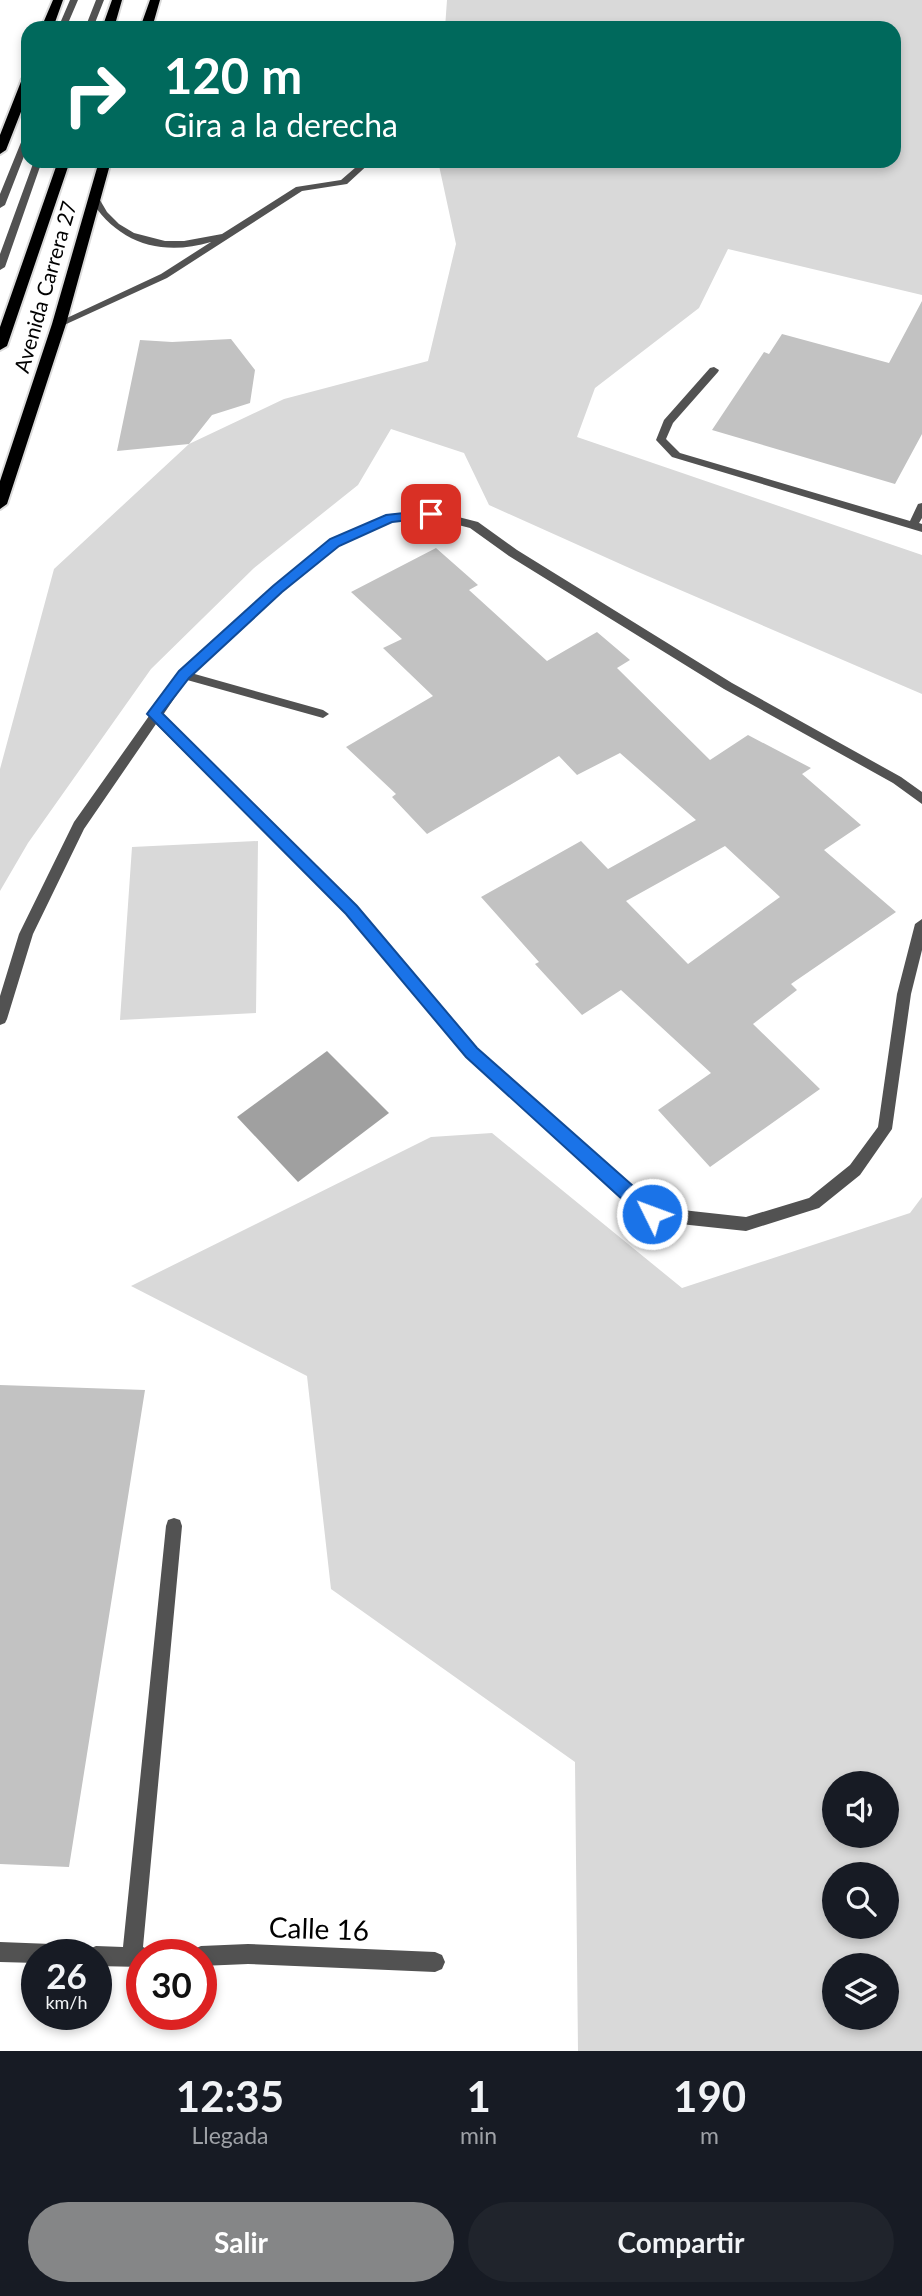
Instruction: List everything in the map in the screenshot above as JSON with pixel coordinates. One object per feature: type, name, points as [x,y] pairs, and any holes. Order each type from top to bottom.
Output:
[{"type":"highway","points":[[50,21],[58,0]]},
{"type":"highway","points":[[110,21],[117,0]]},
{"type":"highway","points":[[148,21],[155,0]]},
{"type":"highway","points":[[0,150],[21,97]]},
{"type":"highway","points":[[0,346],[62,168]]},
{"type":"highway","name":"Avenida Carrera 27","points":[[0,504],[59,324],[103,168]]},
{"type":"street","points":[[65,21],[74,0]]},
{"type":"street","points":[[92,21],[100,0]]},
{"type":"street","points":[[0,205],[21,152]]},
{"type":"street","points":[[0,267],[35,168]]},
{"type":"street","points":[[59,324],[164,276],[299,189],[344,182],[360,168]]},
{"type":"street","points":[[94,197],[100,212],[112,224],[125,234],[144,241],[190,243],[214,238],[243,226]]},
{"type":"street","points":[[714,370],[668,422],[661,440],[676,455],[918,526],[922,507]]},
{"type":"street","points":[[0,1018],[26,934],[52,876],[79,826],[184,674],[278,589],[335,542],[390,518],[431,514],[474,525],[513,553],[727,686],[897,780],[922,799]]},
{"type":"street","points":[[184,674],[323,714]]},
{"type":"street","points":[[154,714],[351,910],[472,1052],[652,1214],[746,1224],[814,1203],[855,1170],[885,1129],[904,994],[922,924]]},
{"type":"street","points":[[139,1939],[174,1526]]},
{"type":"street","points":[[0,1952],[21,1953]]},
{"type":"street","name":"Calle 16","points":[[217,1955],[435,1962]]},
{"type":"shaded area","points":[[447,0],[922,0],[922,295],[728,249],[699,308],[595,388],[577,437],[922,555],[922,694],[489,505],[464,453],[391,429],[358,485],[254,568],[151,669],[28,843],[0,891],[0,769],[54,569],[189,444],[284,399],[428,361],[456,244],[440,168],[901,168],[901,21],[446,21]]},
{"type":"shaded area","points":[[258,841],[256,1013],[120,1020],[132,847]]},
{"type":"shaded area","points":[[327,1051],[389,1113],[298,1182],[237,1117]]},
{"type":"shaded area","points":[[492,1133],[682,1288],[910,1213],[922,1197],[922,2051],[578,2051],[575,1762],[331,1589],[307,1376],[131,1286],[431,1137]]},
{"type":"building","points":[[922,301],[922,434],[895,484],[712,430],[764,352],[769,354],[782,334],[889,363]]},
{"type":"building","points":[[231,339],[255,370],[250,403],[212,415],[189,444],[117,451],[140,340],[172,342]]},
{"type":"building","points":[[436,548],[478,585],[469,590],[547,661],[597,632],[630,660],[617,668],[710,760],[748,735],[811,768],[802,774],[861,825],[824,850],[896,912],[791,984],[797,990],[753,1024],[820,1089],[710,1167],[658,1110],[711,1073],[621,990],[582,1015],[535,964],[539,962],[481,897],[581,841],[608,869],[696,820],[620,753],[577,775],[559,756],[427,834],[392,797],[396,794],[346,747],[433,696],[383,648],[402,639],[351,592]],"holes":[[[725,846],[780,897],[688,964],[626,901]]]},
{"type":"building","points":[[0,1385],[145,1390],[69,1867],[0,1864]]},
{"type":"route","points":[[431,514],[390,518],[335,542],[278,589],[184,674],[154,714],[351,910],[472,1052],[652,1214]]}]
